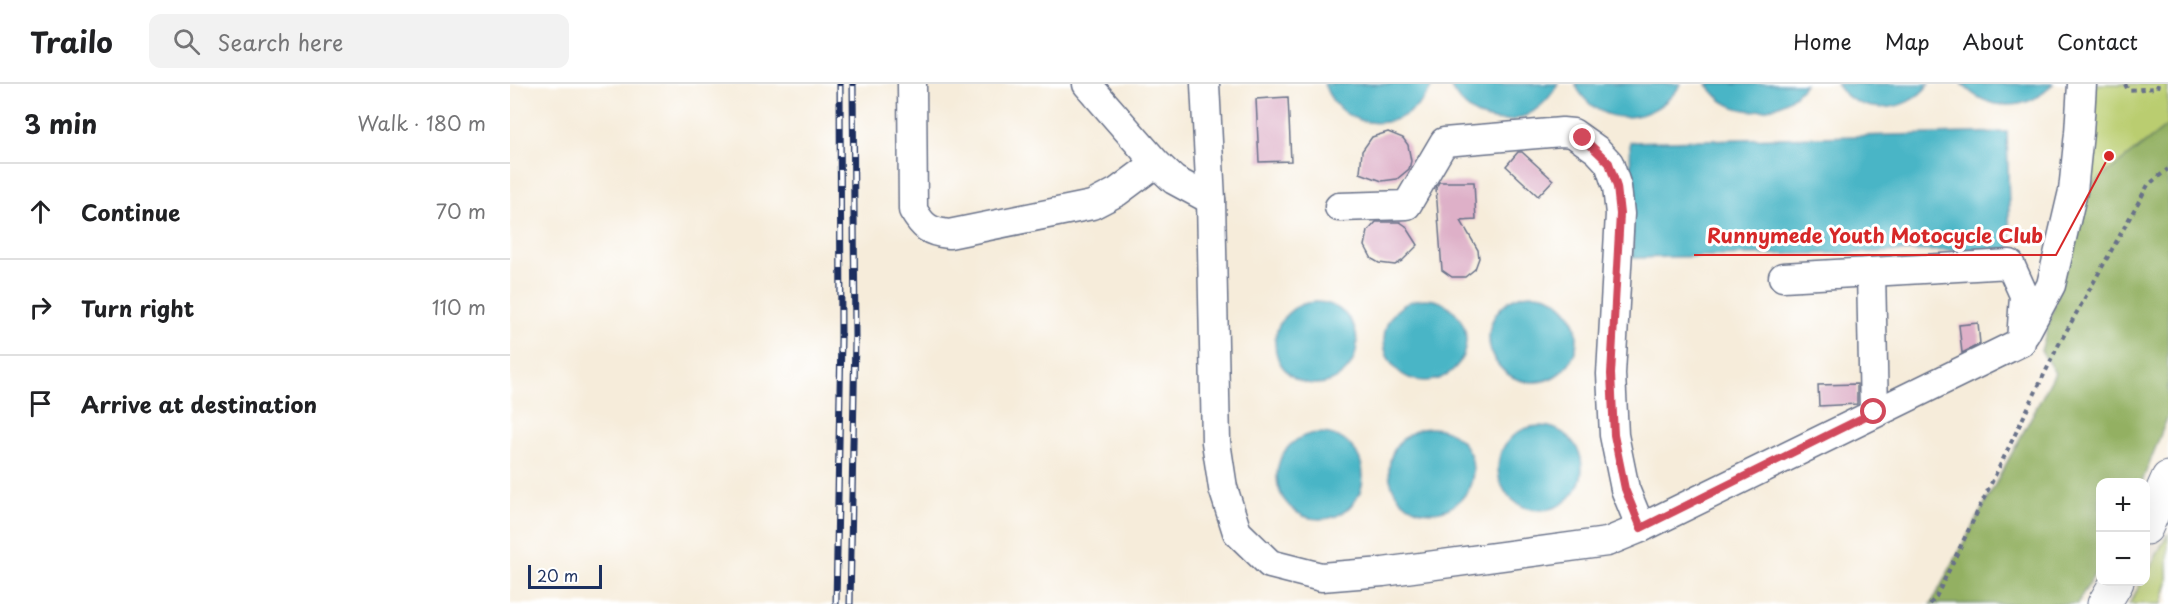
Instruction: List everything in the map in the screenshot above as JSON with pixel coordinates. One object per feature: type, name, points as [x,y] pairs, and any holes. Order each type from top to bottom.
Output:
[{"type":"highway","points":[[2150,517],[2168,478]]},
{"type":"highway","points":[[2104,604],[2115,586]]},
{"type":"lane","points":[[912,84],[913,210],[922,225],[936,233],[949,234],[1092,205],[1117,192],[1156,164]]},
{"type":"lane","points":[[1087,84],[1156,164],[1173,180],[1212,200]]},
{"type":"lane","points":[[1205,84],[1212,200],[1216,442],[1223,488],[1238,532],[1270,564],[1321,577],[1383,572],[1607,542],[1641,528],[2021,342],[2051,285],[2073,191],[2082,84]]},
{"type":"lane","points":[[1339,207],[1407,205],[1444,142],[1562,132],[1573,133],[1597,150],[1609,163],[1617,187],[1620,214],[1611,374],[1614,435],[1625,489],[1641,528]]},
{"type":"lane","points":[[1783,277],[2010,264],[2024,295],[2021,342]]},
{"type":"lane","points":[[1871,272],[1874,412]]},
{"type":"path","points":[[2125,84],[2128,90],[2157,88],[2158,84]]},
{"type":"path","points":[[1930,604],[1941,587],[2058,346],[2148,185],[2168,169]]},
{"type":"green space","points":[[2093,84],[2168,84],[2168,125],[2089,187]]},
{"type":"green space","points":[[2168,125],[2168,416],[2144,478],[2096,478],[2096,572],[2077,604],[1931,604],[2055,373],[2041,351],[2089,187]]},
{"type":"green space","points":[[2168,533],[2168,582],[2162,604],[2129,604],[2140,586],[2150,586],[2150,568]]},
{"type":"water","points":[[1324,84],[1433,84],[1423,100],[1410,112],[1394,120],[1378,123],[1361,121],[1346,114],[1334,102]]},
{"type":"water","points":[[1449,84],[1558,84],[1547,100],[1533,111],[1518,118],[1503,121],[1487,119],[1473,112],[1460,100]]},
{"type":"water","points":[[1575,84],[1681,84],[1670,98],[1657,108],[1627,117],[1598,110],[1585,99]]},
{"type":"water","points":[[1707,84],[1805,84],[1783,103],[1770,109],[1756,111],[1729,105]]},
{"type":"water","points":[[1836,84],[1929,84],[1908,102],[1882,108],[1857,102]]},
{"type":"water","points":[[1962,84],[2053,84],[2031,100],[2008,105],[1984,100]]},
{"type":"water","points":[[2007,132],[2010,249],[1633,258],[1630,142]]},
{"type":"water","points":[[1533,294],[1550,298],[1564,307],[1573,321],[1577,338],[1573,355],[1564,369],[1550,378],[1533,382],[1516,378],[1502,369],[1493,355],[1489,338],[1493,321],[1502,307],[1516,298]]},
{"type":"water","points":[[1425,299],[1441,302],[1454,311],[1463,324],[1466,340],[1463,356],[1454,369],[1441,378],[1425,381],[1409,378],[1396,369],[1387,356],[1384,340],[1387,324],[1396,311],[1409,302]]},
{"type":"water","points":[[1308,302],[1324,302],[1339,309],[1350,320],[1357,335],[1354,359],[1345,372],[1324,384],[1308,384],[1293,377],[1282,366],[1275,351],[1275,335],[1282,320],[1293,309]]},
{"type":"water","points":[[1540,426],[1556,429],[1570,438],[1579,452],[1582,468],[1579,484],[1570,498],[1556,507],[1540,510],[1524,507],[1510,498],[1501,484],[1498,468],[1501,452],[1510,438],[1524,429]]},
{"type":"water","points":[[1431,428],[1447,431],[1461,440],[1470,454],[1473,470],[1470,486],[1461,500],[1447,509],[1431,512],[1415,509],[1401,500],[1392,486],[1389,470],[1392,454],[1401,440],[1415,431]]},
{"type":"water","points":[[1320,433],[1344,440],[1356,452],[1363,476],[1356,500],[1344,512],[1320,519],[1296,512],[1284,500],[1277,476],[1284,452],[1296,440]]},
{"type":"building","points":[[1288,97],[1291,161],[1259,162],[1256,99]]},
{"type":"building","points":[[1388,132],[1403,138],[1408,145],[1411,161],[1409,169],[1397,179],[1382,181],[1360,173],[1362,151],[1372,137]]},
{"type":"building","points":[[1518,152],[1522,152],[1553,180],[1538,196],[1506,166]]},
{"type":"building","points":[[1439,182],[1474,182],[1476,220],[1461,221],[1478,250],[1479,258],[1475,269],[1465,277],[1452,277],[1442,270],[1436,188]]},
{"type":"building","points":[[1376,222],[1400,222],[1406,226],[1418,245],[1395,265],[1379,263],[1372,259],[1365,246],[1368,231]]},
{"type":"building","points":[[1978,323],[1980,344],[1962,353],[1959,325]]},
{"type":"building","points":[[1857,384],[1857,404],[1819,406],[1818,385]]},
{"type":"railway","points":[[836,604],[841,338],[840,84]]},
{"type":"railway","points":[[850,604],[855,338],[853,84]]},
{"type":"place","name":"Runnymede Youth Motocycle Club","points":[[2109,156]]},
{"type":"route","points":[[1583,138],[1609,163],[1617,187],[1620,214],[1611,374],[1614,435],[1625,489],[1641,528],[1874,412]]}]
